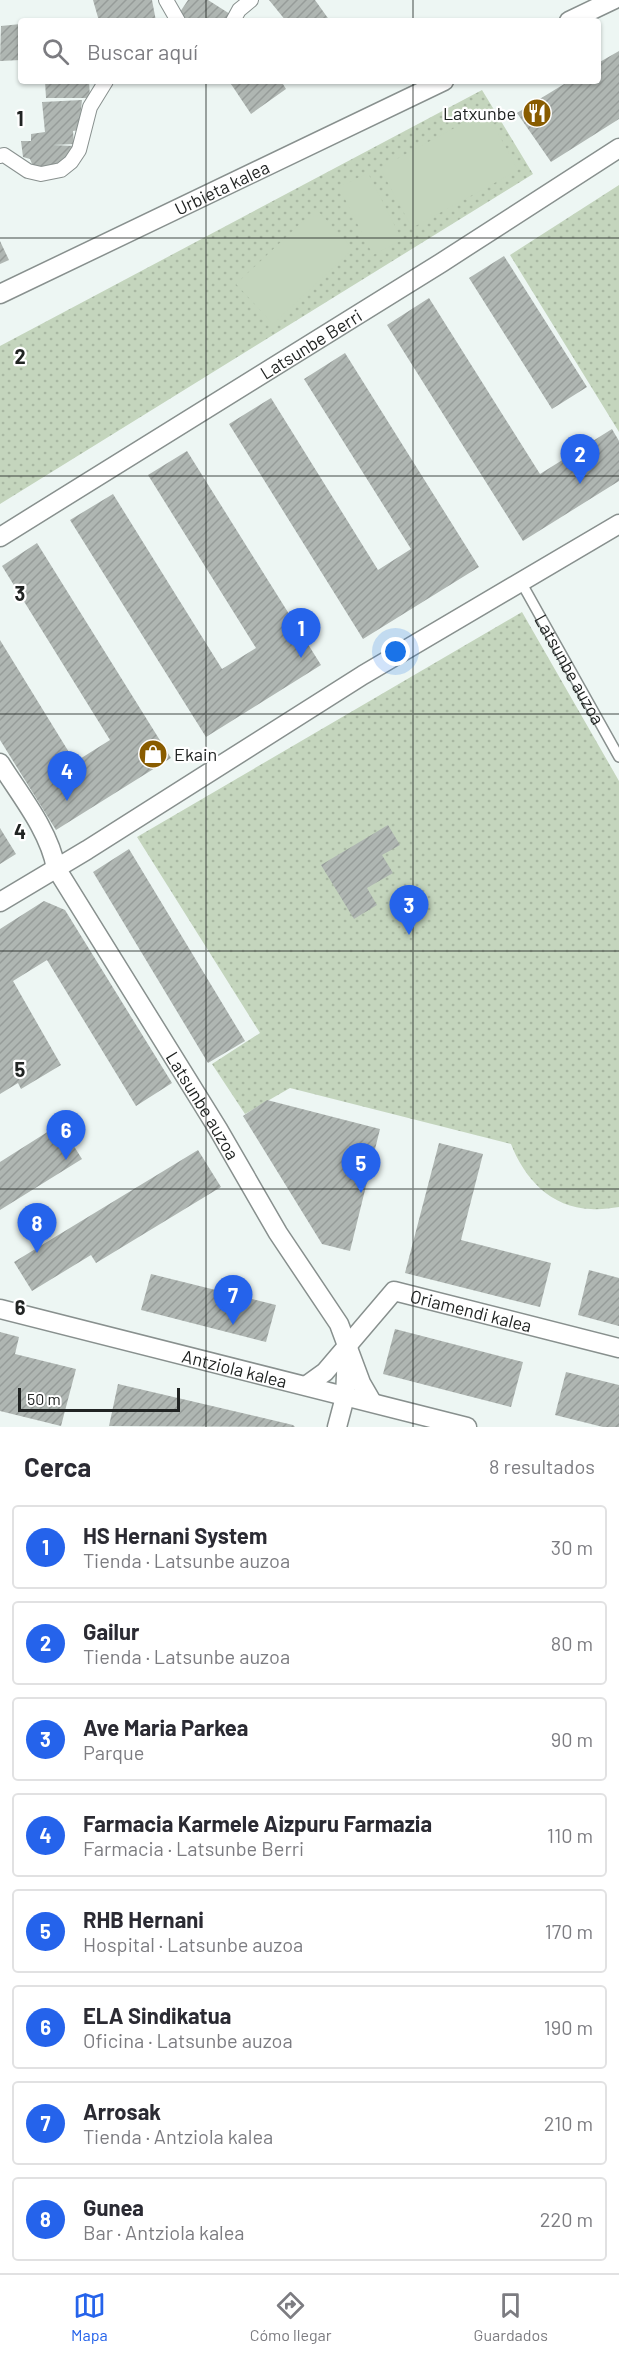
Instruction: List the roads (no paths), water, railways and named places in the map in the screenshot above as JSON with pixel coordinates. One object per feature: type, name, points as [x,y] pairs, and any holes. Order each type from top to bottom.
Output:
[{"type":"street","points":[[166,0],[176,18]]},
{"type":"street","points":[[234,18],[239,10],[251,0]]},
{"type":"street","points":[[575,18],[613,0]]},
{"type":"street","points":[[0,156],[4,155],[28,171],[41,174],[61,170],[71,162],[79,150],[90,107],[104,84]]},
{"type":"street","name":"Urbieta kalea","points":[[0,294],[438,84]]},
{"type":"street","name":"Latsunbe Berri","points":[[0,537],[441,263],[619,148]]},
{"type":"street","points":[[0,902],[363,675],[619,524]]},
{"type":"street","points":[[0,763],[44,833],[54,855],[56,868]]},
{"type":"street","name":"Latsunbe auzoa","points":[[56,868],[218,1129],[278,1233],[339,1324],[361,1383],[372,1402]]},
{"type":"street","name":"Oriamendi kalea","points":[[347,1345],[394,1291],[619,1348]]},
{"type":"street","name":"Antziola kalea","points":[[0,1308],[467,1427]]},
{"type":"street","points":[[307,1385],[319,1378],[347,1345]]},
{"type":"street","points":[[336,1427],[345,1397],[347,1345]]},
{"type":"lane","name":"Latsunbe auzoa","points":[[521,582],[619,757]]},
{"type":"place","name":"Latxunbe","points":[[537,113]]},
{"type":"place","name":"Gailur","points":[[580,484]]},
{"type":"place","name":"HS Hernani System","points":[[301,658]]},
{"type":"place","name":"Ekain","points":[[153,754]]},
{"type":"place","name":"Farmacia Karmele Aizpuru Farmazia","points":[[67,801]]},
{"type":"place","name":"Ave Maria Parkea","points":[[409,935]]},
{"type":"place","name":"ELA Sindikatua","points":[[66,1160]]},
{"type":"place","name":"RHB Hernani","points":[[361,1193]]},
{"type":"place","name":"Gunea","points":[[37,1253]]},
{"type":"place","name":"Arrosak","points":[[233,1325]]}]
